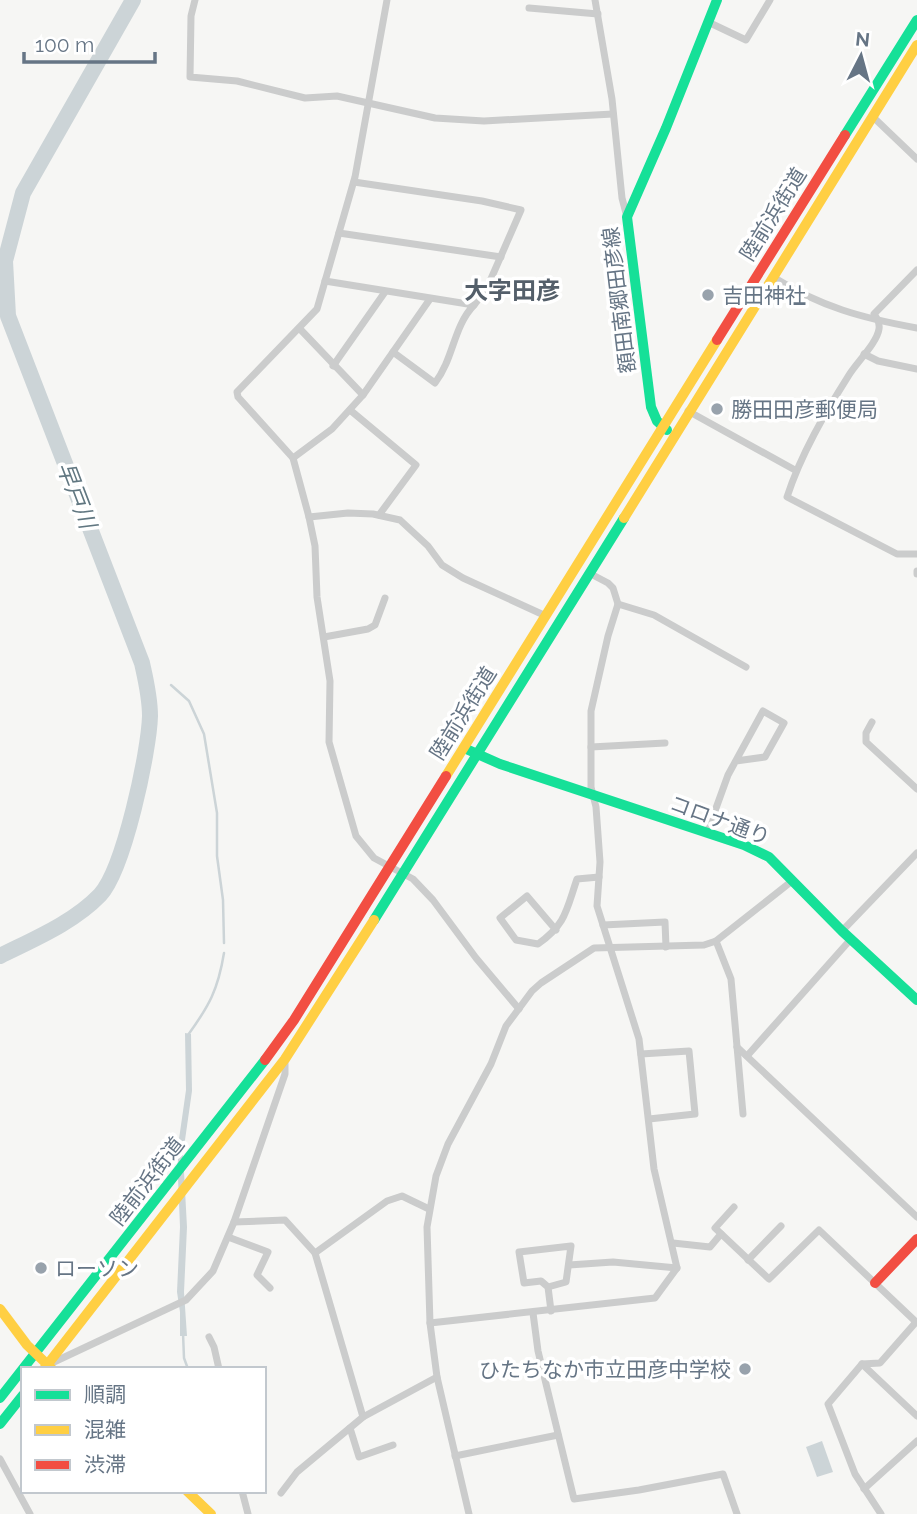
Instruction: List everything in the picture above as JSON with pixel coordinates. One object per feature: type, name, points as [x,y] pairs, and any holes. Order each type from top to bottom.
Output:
[{"type":"main road","name":"額田南郷田彦線","points":[[662,428],[651,407],[627,218],[635,193],[666,128],[717,0]]},
{"type":"main road","name":"陸前浜街道","points":[[24,1367],[273,1049],[319,983],[917,20]]},
{"type":"main road","name":"陸前浜街道","points":[[48,1367],[285,1059],[325,999],[917,45]]},
{"type":"main road","points":[[662,428],[674,435]]},
{"type":"main road","name":"コロナ通り","points":[[464,748],[594,797],[707,833],[769,857],[917,1000]]},
{"type":"main road","points":[[875,1283],[917,1239]]},
{"type":"main road","points":[[0,1309],[48,1367]]},
{"type":"main road","name":"陸前浜街道","points":[[0,1398],[21,1371]]},
{"type":"main road","points":[[0,1424],[21,1398]]},
{"type":"main road","points":[[189,1493],[211,1514]]},
{"type":"street","points":[[195,0],[191,16],[190,77],[237,81],[305,98],[337,96],[435,118],[484,121],[613,114]]},
{"type":"street","points":[[387,0],[354,181],[317,309],[237,392],[238,397],[259,422],[293,458],[309,516],[315,547],[317,597],[330,681],[330,742],[356,836],[367,850],[390,868],[413,879],[433,900],[476,958],[519,1009]]},
{"type":"street","points":[[595,0],[627,218]]},
{"type":"street","points":[[708,22],[746,40],[770,0]]},
{"type":"street","points":[[529,8],[598,14]]},
{"type":"street","points":[[861,107],[917,159]]},
{"type":"street","points":[[354,181],[482,201],[521,210],[487,288],[463,316],[446,369],[435,383],[393,352]]},
{"type":"street","points":[[339,233],[501,257]]},
{"type":"street","points":[[917,270],[874,314],[879,329],[876,337],[850,373],[795,470],[787,497],[897,554],[917,554]]},
{"type":"street","points":[[760,271],[805,296],[878,321],[917,328]]},
{"type":"street","points":[[325,281],[474,305]]},
{"type":"street","points":[[333,366],[385,292]]},
{"type":"street","points":[[293,458],[332,429],[363,395],[429,299]]},
{"type":"street","points":[[300,329],[363,395]]},
{"type":"street","points":[[864,354],[878,361],[917,369]]},
{"type":"street","points":[[675,406],[795,470]]},
{"type":"street","points":[[350,410],[416,465],[379,515]]},
{"type":"street","points":[[309,516],[348,513],[379,515],[400,520],[428,546],[442,565],[463,579],[558,622]]},
{"type":"street","points":[[430,1323],[655,1298],[677,1268],[673,1243],[659,1198],[641,1054],[632,1015],[597,906],[600,862],[591,787],[591,711],[618,604],[614,588],[589,573]]},
{"type":"street","points":[[324,638],[368,629],[375,625],[386,598]]},
{"type":"street","points":[[618,604],[654,615],[746,667]]},
{"type":"street","points":[[707,833],[728,775],[763,711],[784,723],[765,757],[736,761]]},
{"type":"street","points":[[872,722],[866,733],[866,742],[917,789]]},
{"type":"street","points":[[591,747],[665,743]]},
{"type":"street","points":[[747,1056],[917,853]]},
{"type":"street","points":[[556,930],[527,896],[499,918],[516,940],[538,944],[556,930],[563,922],[577,879],[599,877]]},
{"type":"street","points":[[469,1514],[437,1377],[430,1323],[427,1239],[429,1209],[436,1176],[448,1144],[491,1063],[506,1026],[541,983],[594,948],[666,947],[716,942],[792,881]]},
{"type":"street","points":[[603,925],[665,922],[666,947]]},
{"type":"street","points":[[716,942],[731,979],[743,1114]]},
{"type":"street","points":[[737,1047],[917,1217]]},
{"type":"street","points":[[48,1367],[186,1300],[213,1271],[234,1222],[285,1074],[285,1059],[273,1049]]},
{"type":"street","points":[[641,1054],[689,1051],[695,1114],[649,1119]]},
{"type":"street","points":[[315,1253],[387,1200],[402,1196],[429,1209]]},
{"type":"street","points":[[734,1207],[715,1228],[769,1279],[819,1230],[916,1322],[880,1363],[862,1364],[828,1404],[855,1474],[881,1514]]},
{"type":"street","points":[[234,1222],[285,1220],[315,1253],[363,1417]]},
{"type":"street","points":[[748,1260],[781,1226]]},
{"type":"street","points":[[673,1243],[710,1247],[721,1234]]},
{"type":"street","points":[[228,1237],[268,1252],[257,1275],[270,1288]]},
{"type":"street","points":[[548,1287],[566,1282],[571,1246],[519,1252],[524,1283],[541,1281],[548,1287],[551,1311]]},
{"type":"street","points":[[569,1265],[613,1262],[677,1268]]},
{"type":"street","points":[[533,1313],[538,1351],[574,1499],[723,1474],[737,1514]]},
{"type":"street","points":[[209,1337],[218,1367]]},
{"type":"street","points":[[862,1364],[917,1416]]},
{"type":"street","points":[[281,1493],[297,1472],[363,1417],[437,1377]]},
{"type":"street","points":[[350,1428],[359,1457],[393,1444]]},
{"type":"street","points":[[455,1456],[558,1435]]},
{"type":"street","points":[[864,1489],[917,1441]]},
{"type":"street","points":[[0,1459],[19,1487]]},
{"type":"street","points":[[21,1493],[30,1514]]},
{"type":"street","points":[[243,1493],[248,1514]]},
{"type":"shaded area","points":[[185,1033],[191,1034],[192,1091],[183,1154],[187,1227],[184,1292],[187,1336],[180,1336],[177,1292],[180,1227],[177,1153],[186,1090]]},
{"type":"shaded area","points":[[822,1441],[833,1472],[817,1477],[806,1447]]},
{"type":"waterway","name":"早戸川","points":[[0,956],[65,922],[100,895],[118,861],[126,836],[149,733],[148,689],[142,663],[8,316],[5,261],[23,193],[133,0]]},
{"type":"waterway","points":[[171,685],[189,701],[204,734],[217,813],[217,856],[223,900],[224,943]]},
{"type":"waterway","points":[[188,1035],[212,997],[224,953]]},
{"type":"waterway","points":[[183,1333],[184,1358],[187,1367]]},
{"type":"traffic: fast","points":[[667,430],[657,421],[651,407],[627,217],[717,0]]},
{"type":"traffic: fast","points":[[845,135],[917,20]]},
{"type":"traffic: fast","points":[[374,920],[624,518]]},
{"type":"traffic: fast","points":[[464,748],[500,764],[744,845],[769,857],[842,931],[917,1000]]},
{"type":"traffic: fast","points":[[24,1367],[265,1060]]},
{"type":"traffic: fast","points":[[0,1398],[21,1371]]},
{"type":"traffic: fast","points":[[0,1424],[21,1398]]},
{"type":"traffic: slow","points":[[624,518],[917,45]]},
{"type":"traffic: slow","points":[[446,776],[717,340]]},
{"type":"traffic: slow","points":[[46,1367],[285,1059],[374,920]]},
{"type":"traffic: slow","points":[[0,1309],[27,1345],[50,1367]]},
{"type":"traffic: slow","points":[[189,1493],[211,1514]]},
{"type":"traffic: jam","points":[[717,340],[845,135]]},
{"type":"traffic: jam","points":[[265,1060],[294,1020],[446,776]]},
{"type":"traffic: jam","points":[[875,1283],[917,1239]]},
{"type":"place","name":"吉田神社","points":[[708,295]]},
{"type":"place","name":"勝田田彦郵便局","points":[[717,409]]},
{"type":"place","name":"ローソン","points":[[41,1268]]},
{"type":"place","name":"ひたちなか市立田彦中学校","points":[[745,1369]]},
{"type":"district","name":"大字田彦","points":[[512,290]]}]
